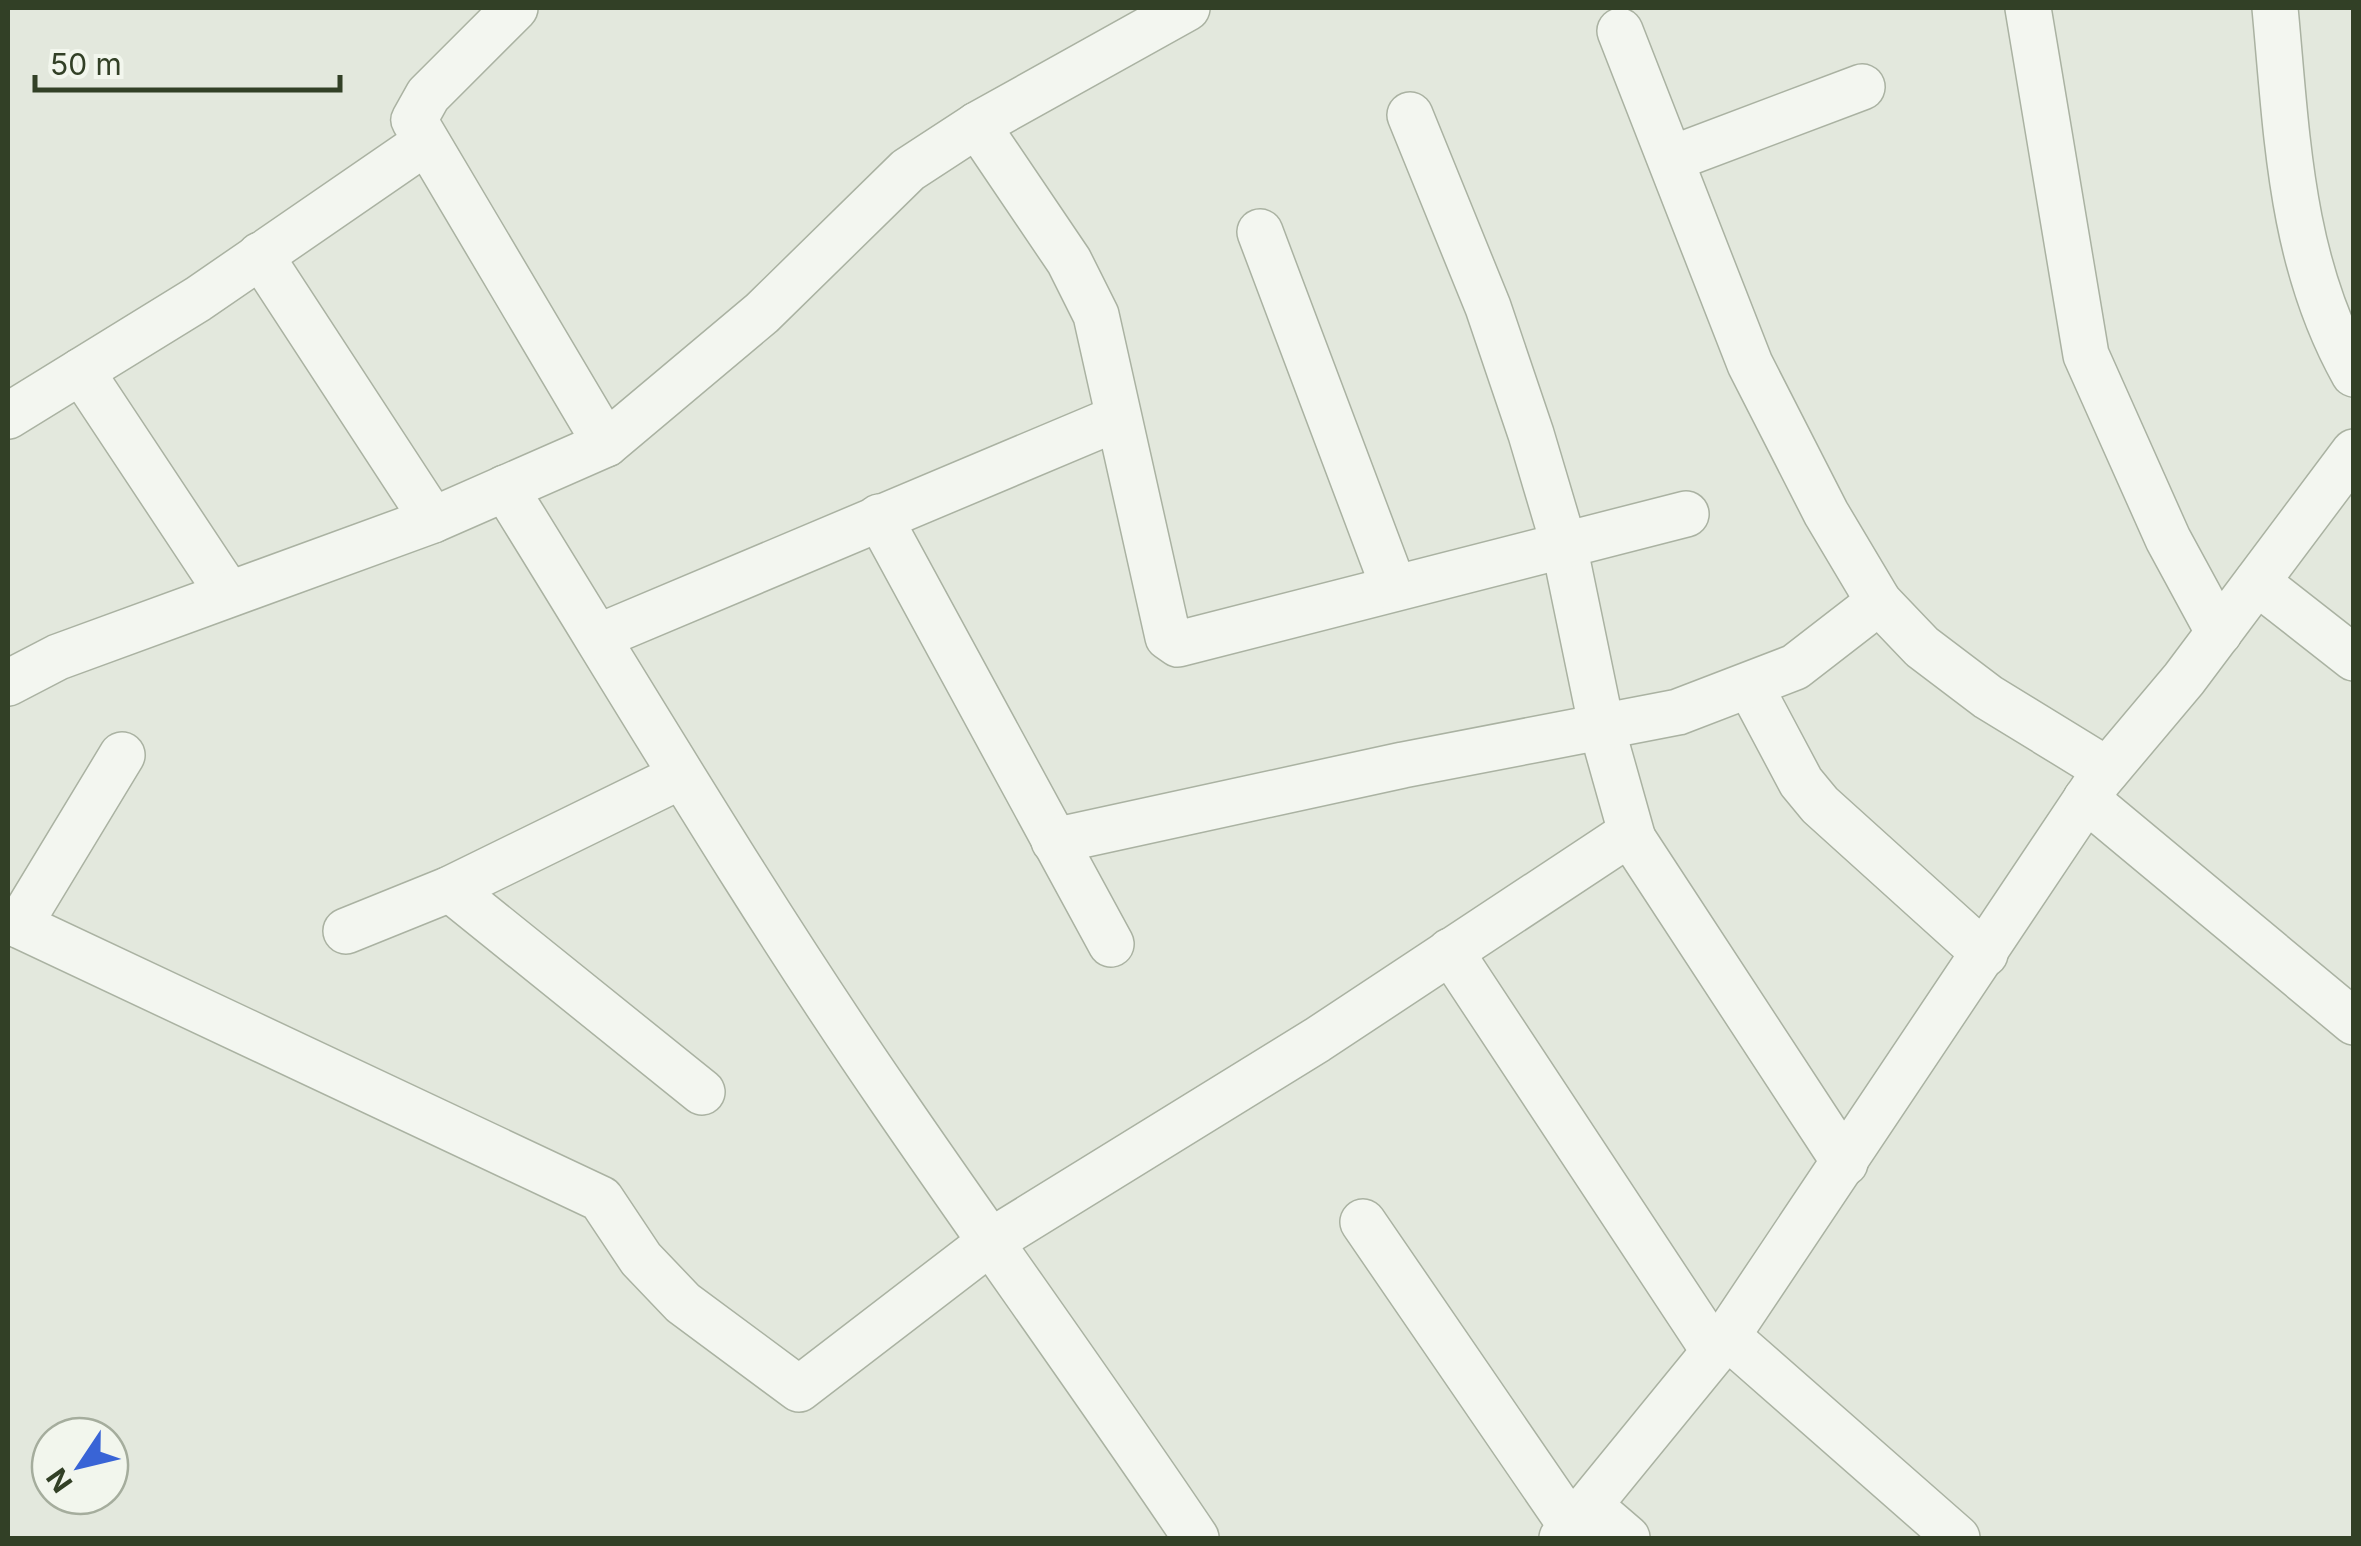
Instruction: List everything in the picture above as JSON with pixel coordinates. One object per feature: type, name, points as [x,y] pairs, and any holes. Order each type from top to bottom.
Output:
[{"type":"street","points":[[515,8],[428,95],[414,120],[606,444]]},
{"type":"street","points":[[8,683],[58,658],[432,520],[606,444],[762,312],[908,170],[977,125],[1187,8]]},
{"type":"street","points":[[2028,8],[2086,355],[2168,539],[2219,633]]},
{"type":"street","points":[[2275,8],[2294,208],[2326,323],[2354,374]]},
{"type":"street","points":[[1620,31],[1750,364],[1826,513],[1879,602],[1922,648],[2096,784],[2354,1022]]},
{"type":"street","points":[[1671,159],[1862,87]]},
{"type":"street","points":[[1410,115],[1488,307],[1564,545],[1602,729],[1634,839],[1845,1163]]},
{"type":"street","points":[[977,125],[1069,260],[1089,302],[1168,638],[1178,644],[1686,514]]},
{"type":"street","points":[[8,416],[260,255],[426,142]]},
{"type":"street","points":[[1260,232],[1394,588]]},
{"type":"street","points":[[260,255],[432,520]]},
{"type":"street","points":[[81,371],[228,594]]},
{"type":"street","points":[[598,637],[1118,418]]},
{"type":"street","points":[[1575,1524],[1721,1343],[2096,784],[2219,633],[2354,452]]},
{"type":"street","points":[[505,488],[681,776],[893,1102],[993,1240],[1196,1538]]},
{"type":"street","points":[[880,517],[1112,944]]},
{"type":"street","points":[[2257,582],[2354,658]]},
{"type":"street","points":[[1054,841],[1403,764],[1678,712],[1751,688],[1795,667],[1879,602]]},
{"type":"street","points":[[1751,688],[1801,782],[1820,805],[1985,954]]},
{"type":"street","points":[[122,756],[13,923],[600,1199],[641,1260],[683,1302],[798,1389],[993,1240],[1318,1040],[1618,840],[1634,839]]},
{"type":"street","points":[[346,931],[450,889],[681,776]]},
{"type":"street","points":[[450,889],[702,1092]]},
{"type":"street","points":[[1450,951],[1721,1343],[1957,1538]]},
{"type":"street","points":[[1363,1222],[1575,1524],[1627,1538]]}]
